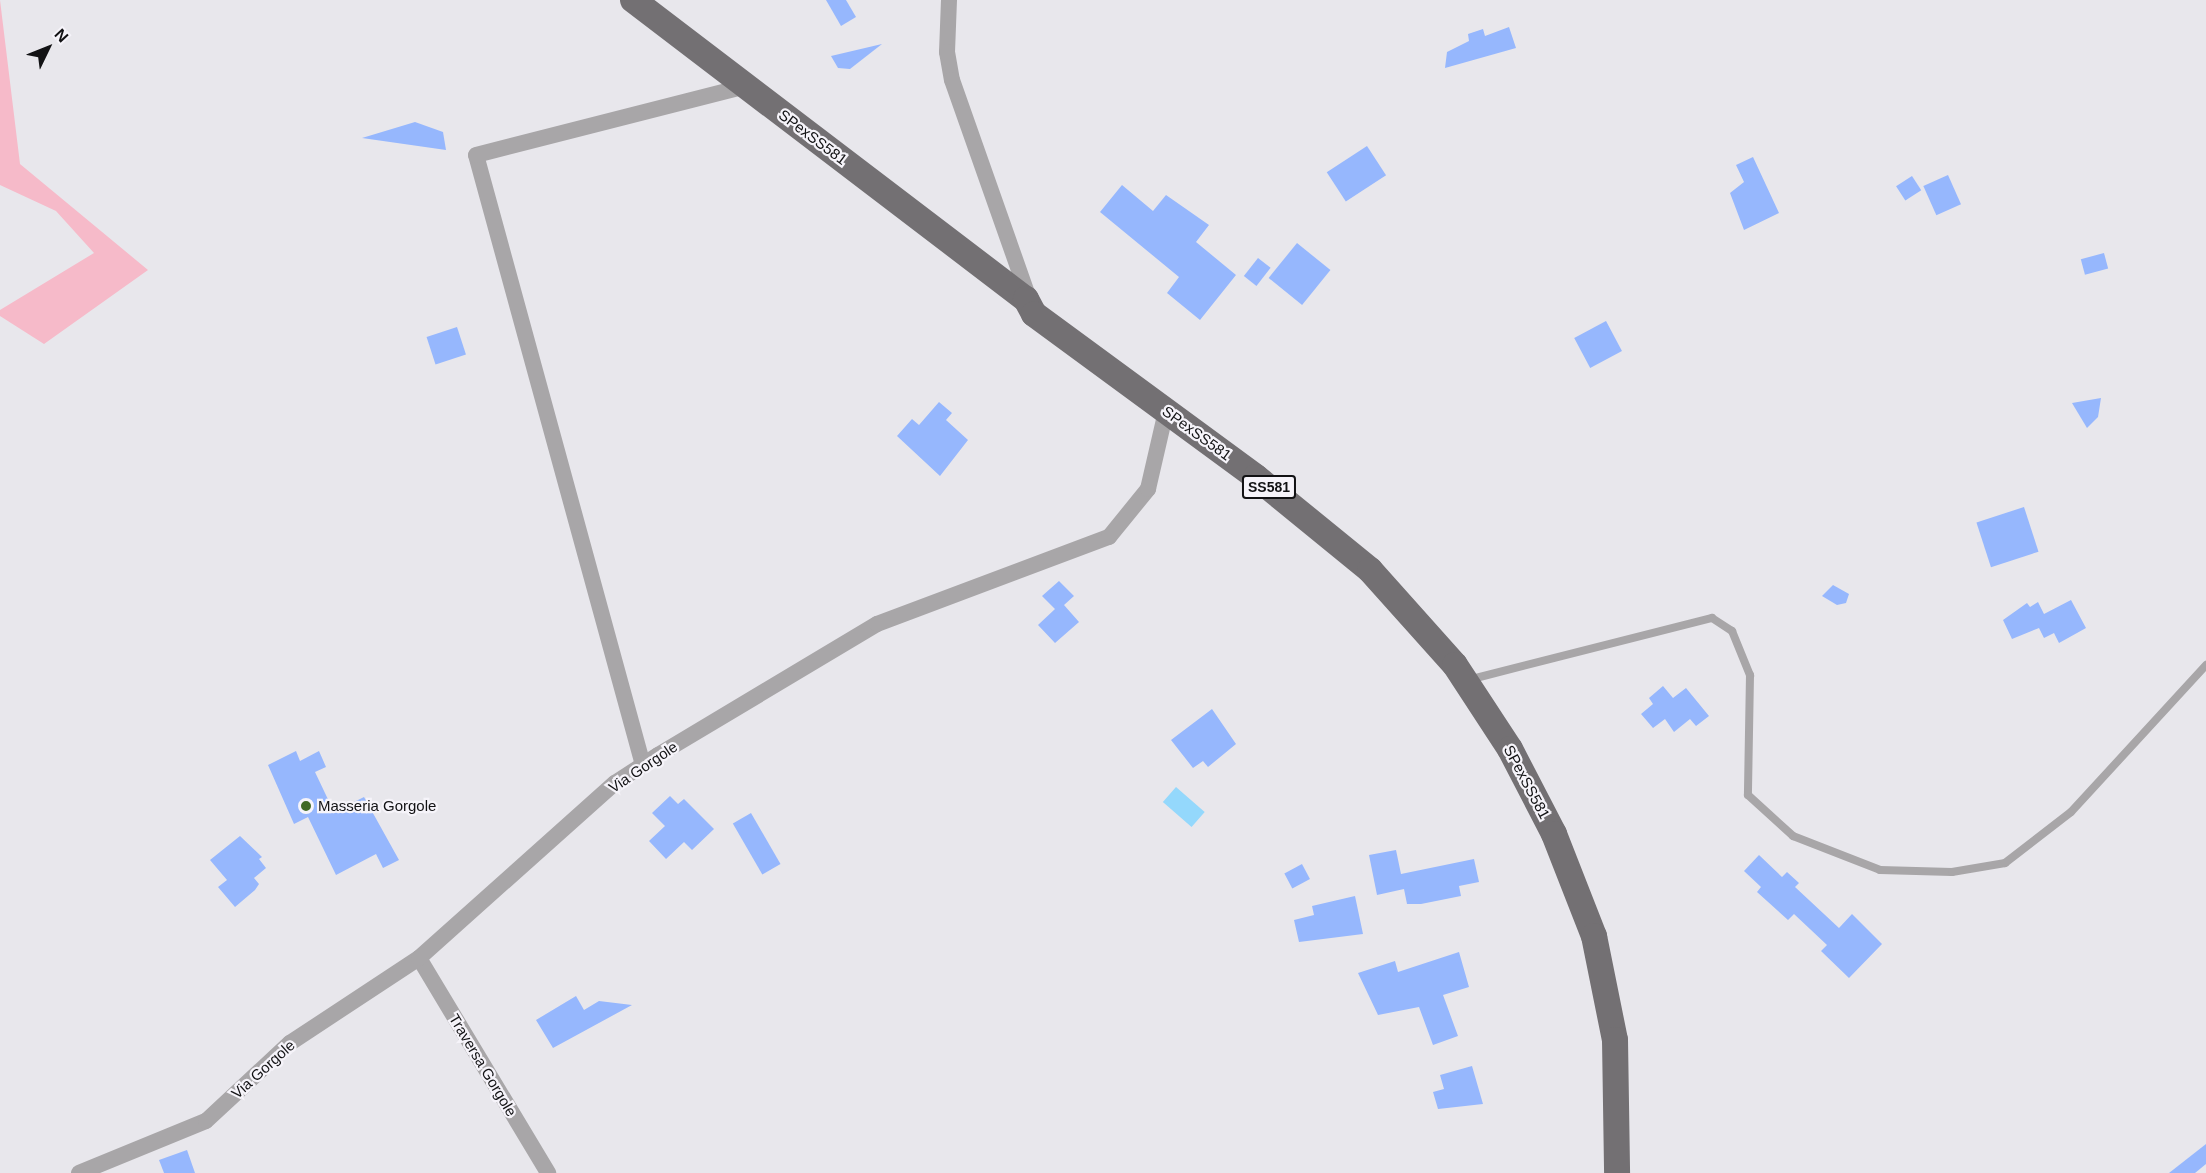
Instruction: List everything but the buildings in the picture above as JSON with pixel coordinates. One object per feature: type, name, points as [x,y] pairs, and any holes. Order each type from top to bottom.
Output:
[{"type":"main road","name":"SPexSS581","points":[[633,0],[1026,299],[1034,314],[1256,477],[1370,570],[1465,681],[1510,748],[1554,834],[1594,936],[1615,1040],[1617,1173]]},
{"type":"street","points":[[949,0],[947,52],[952,80],[1034,314]]},
{"type":"street","points":[[643,765],[476,155],[746,86]]},
{"type":"street","name":"Via Gorgole","points":[[79,1173],[206,1121],[290,1043],[419,958],[615,783],[643,765],[877,624],[1109,537],[1148,489],[1166,411]]},
{"type":"street","name":"Traversa Gorgole","points":[[419,958],[548,1173]]},
{"type":"lane","points":[[1465,681],[1712,618],[1732,631],[1750,675],[1748,795],[1793,836],[1880,870],[1952,872],[2005,863],[2071,812],[2206,665]]},
{"type":"shaded area","points":[[0,0],[20,164],[148,270],[44,344],[0,316],[0,310],[94,253],[56,211],[0,185]]},
{"type":"water","points":[[1176,787],[1205,812],[1192,827],[1163,802]]},
{"type":"place","name":"Masseria Gorgole","points":[[306,806]]}]
